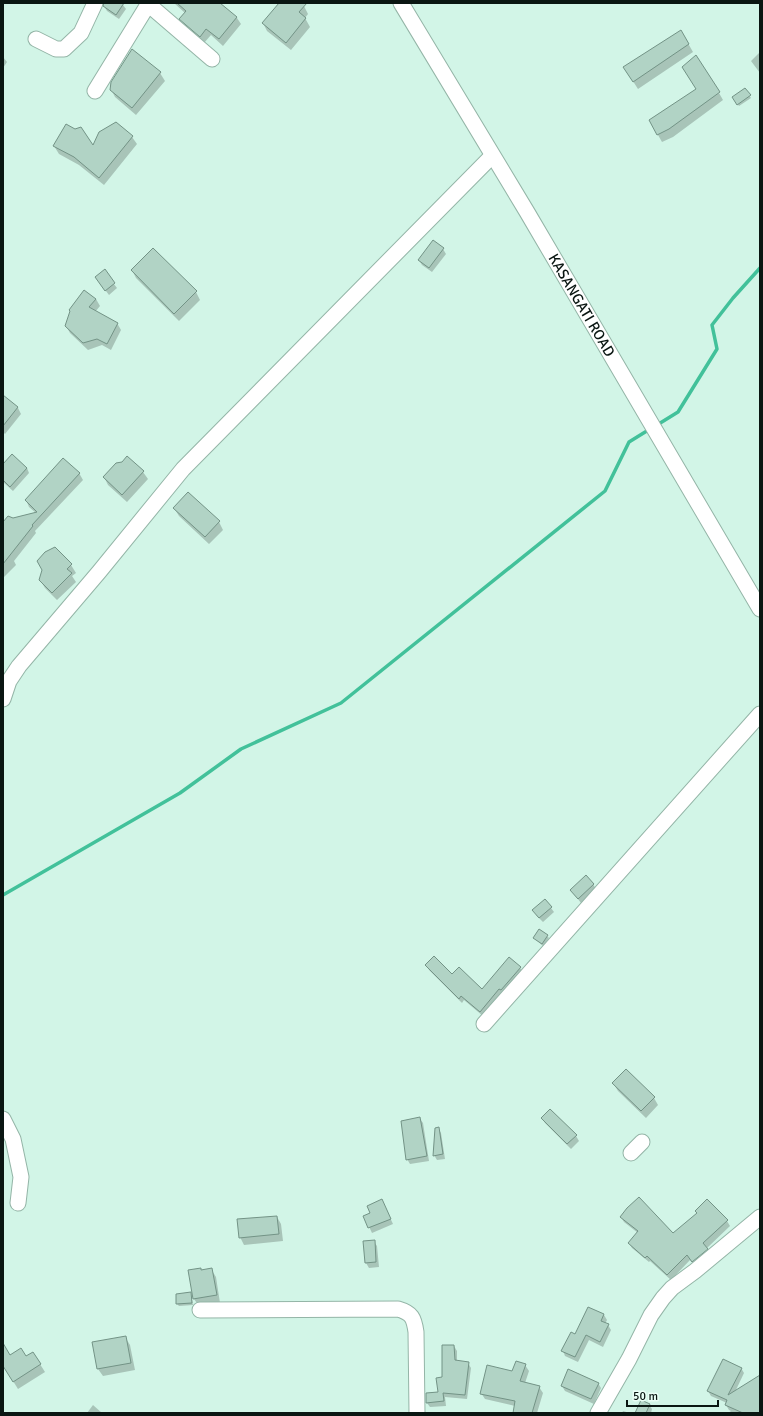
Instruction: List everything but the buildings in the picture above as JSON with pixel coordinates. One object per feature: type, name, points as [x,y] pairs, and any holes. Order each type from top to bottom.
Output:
[{"type":"street","points":[[36,40],[56,49],[64,49],[81,33],[95,3]]},
{"type":"street","name":"KASANGATI ROAD","points":[[401,3],[527,212],[760,610]]},
{"type":"street","points":[[95,91],[148,4],[212,59]]},
{"type":"street","points":[[3,699],[9,681],[18,666],[99,572],[183,469],[492,156]]},
{"type":"street","points":[[484,1024],[760,714]]},
{"type":"street","points":[[3,1119],[13,1139],[21,1177],[18,1203]]},
{"type":"street","points":[[632,1153],[642,1142]]},
{"type":"street","points":[[598,1413],[629,1359],[651,1315],[663,1298],[672,1288],[695,1271],[760,1217]]},
{"type":"street","points":[[200,1310],[398,1309],[405,1311],[412,1317],[416,1332],[417,1413]]},
{"type":"waterway","points":[[657,425],[678,412],[717,349],[712,325],[733,298],[760,268]]},
{"type":"waterway","points":[[3,895],[180,793],[241,749],[341,703],[605,491],[629,442],[650,429]]}]
